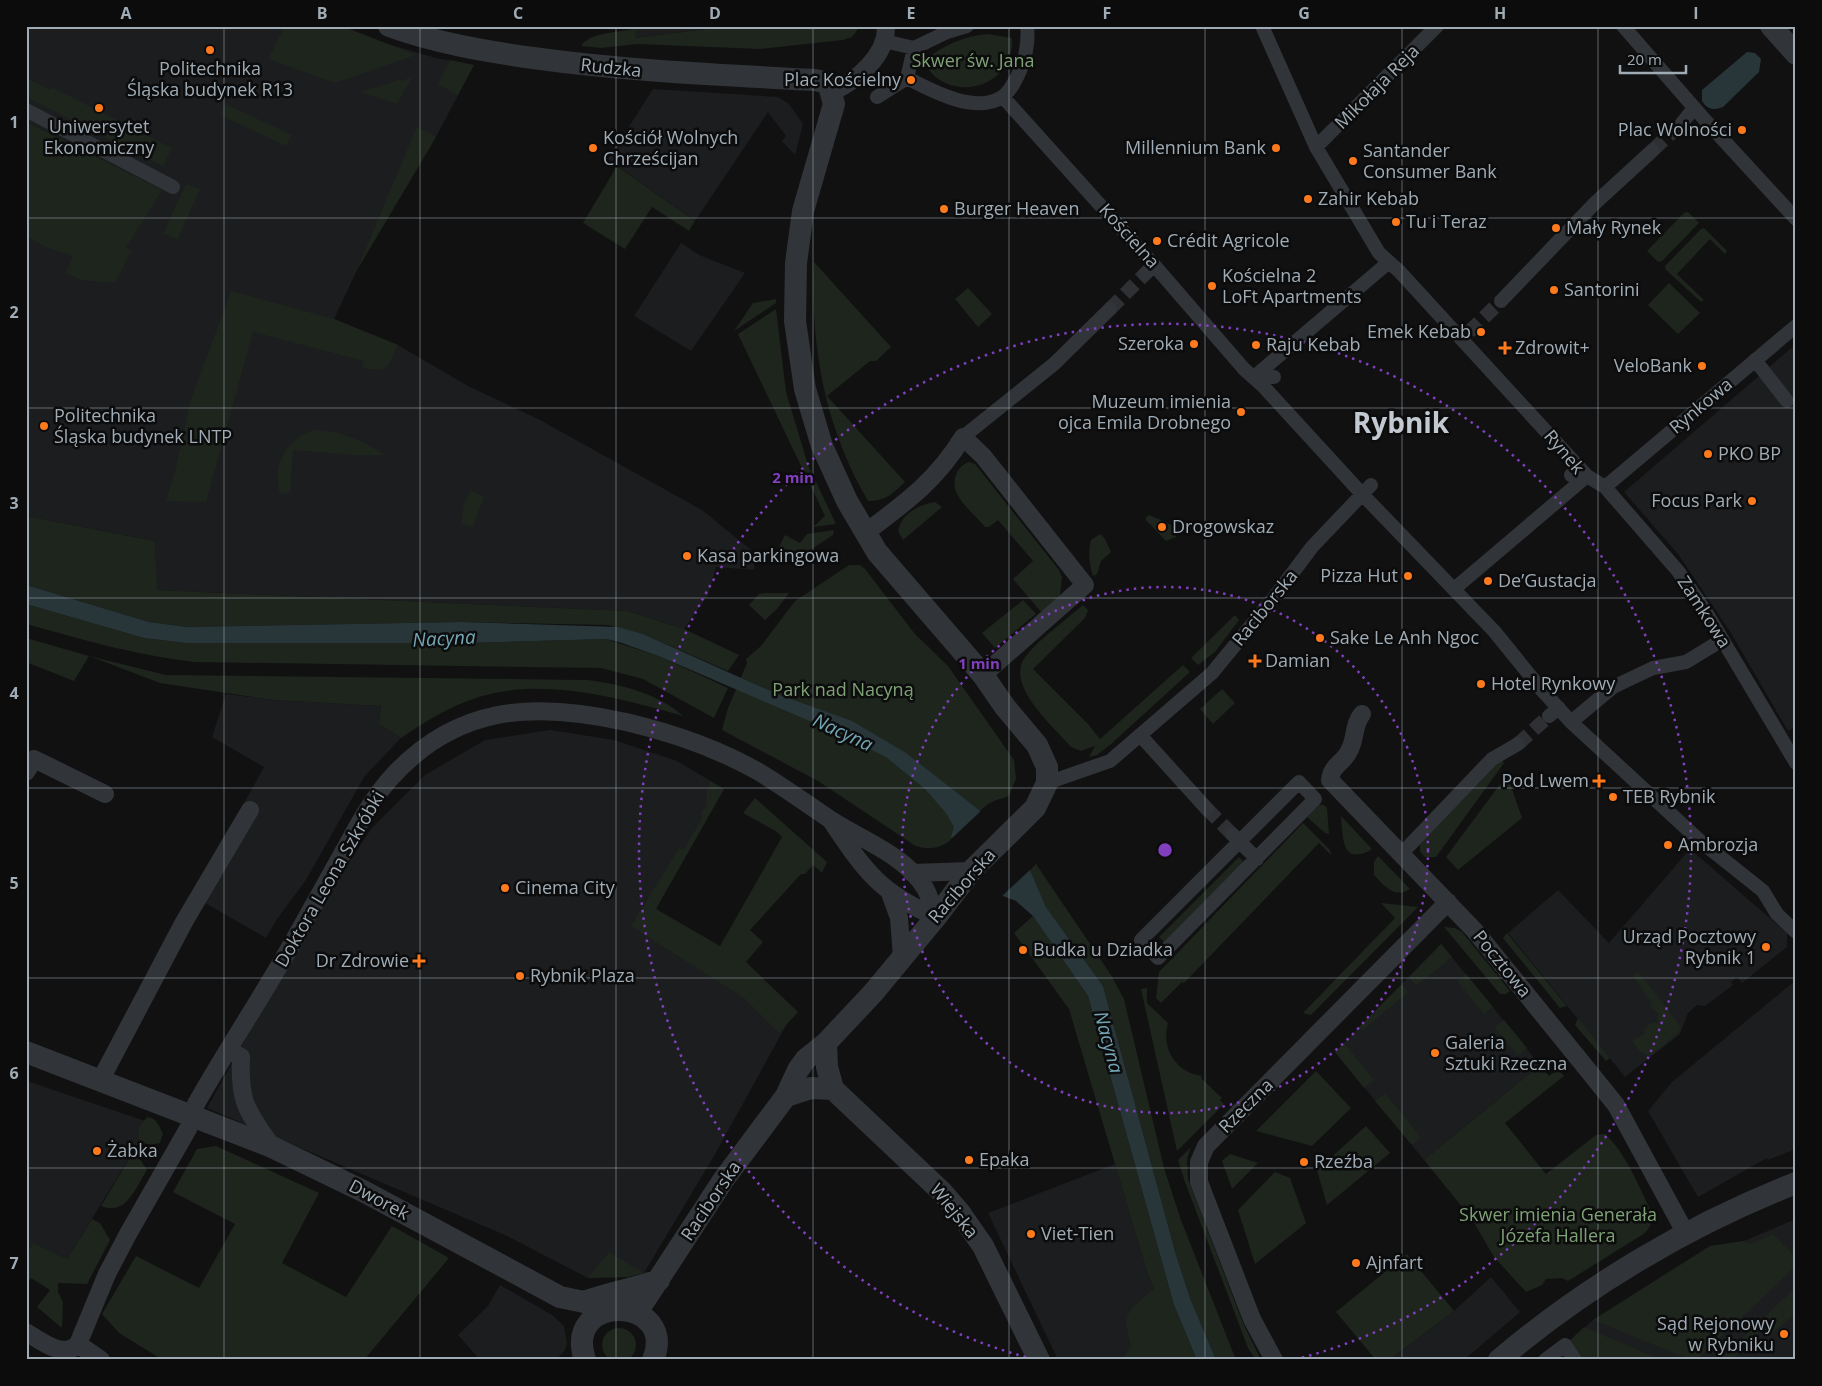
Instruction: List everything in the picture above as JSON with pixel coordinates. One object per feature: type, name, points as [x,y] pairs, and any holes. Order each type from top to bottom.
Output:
[{"type":"street","name":"Rudzka","points":[[389,26],[433,41],[471,49],[628,70],[815,80],[824,82],[832,92]]},
{"type":"street","points":[[877,97],[906,78],[914,48],[947,32],[967,26]]},
{"type":"street","points":[[906,78],[937,93],[970,102],[988,102],[1003,97],[1011,87],[1024,61],[1028,34],[1027,26]]},
{"type":"street","name":"Rynek","points":[[1262,26],[1316,147],[1386,263],[1462,339],[1590,477],[1454,584]]},
{"type":"street","name":"Mikołaja Reja","points":[[1316,147],[1437,26]]},
{"type":"street","points":[[1623,26],[1694,108],[1796,219]]},
{"type":"street","points":[[1771,26],[1796,54]]},
{"type":"street","points":[[914,48],[885,34],[876,57],[850,84],[832,92],[833,109],[809,187],[797,246],[795,321],[806,389],[816,427],[832,470],[865,533],[892,572],[983,675],[1042,752],[1047,767],[1047,783]]},
{"type":"street","name":"Kościelna","points":[[1003,97],[1150,269],[1244,369],[1254,377]]},
{"type":"street","points":[[1682,123],[1694,108]]},
{"type":"street","points":[[26,110],[173,187]]},
{"type":"street","points":[[1501,301],[1593,205],[1653,150]]},
{"type":"street","points":[[1254,377],[1386,263]]},
{"type":"street","points":[[865,533],[932,479],[948,462],[963,437],[1054,364],[1110,309]]},
{"type":"street","name":"Rynkowa","points":[[1606,487],[1796,326]]},
{"type":"street","points":[[1755,360],[1787,401]]},
{"type":"street","points":[[1254,377],[1274,377]]},
{"type":"street","points":[[1254,377],[1367,489],[1454,584],[1494,631],[1554,712],[1571,722],[1699,840],[1764,891],[1778,914],[1796,932]]},
{"type":"street","points":[[963,437],[983,456],[1085,585],[983,675]]},
{"type":"street","points":[[1571,475],[1590,477]]},
{"type":"street","name":"Zamkowa","points":[[1590,477],[1606,487],[1678,571],[1796,763]]},
{"type":"street","name":"Raciborska","points":[[634,1311],[643,1303],[724,1179],[786,1096],[806,1058],[826,1044],[936,917],[971,871],[1035,808],[1047,783],[1110,761],[1212,673],[1273,599],[1312,547],[1367,489]]},
{"type":"street","points":[[1571,722],[1614,687],[1653,668],[1686,662],[1722,640]]},
{"type":"street","name":"Doktora Leona Szkróbki","points":[[192,1115],[196,1104],[235,1054],[290,947],[376,795],[399,769],[423,748],[464,724],[498,713],[539,710],[574,712],[638,725],[683,737],[730,757],[779,784],[830,819],[879,847],[912,873],[926,889],[936,917]]},
{"type":"street","name":"Pocztowa","points":[[1362,714],[1356,720],[1354,739],[1349,752],[1332,770],[1330,780],[1448,902],[1481,939],[1616,1105],[1686,1234]]},
{"type":"street","points":[[1140,735],[1207,809]]},
{"type":"street","points":[[1408,847],[1492,759],[1518,744]]},
{"type":"street","points":[[26,772],[34,759],[105,794]]},
{"type":"street","points":[[1299,782],[1315,799],[1257,859],[1158,958],[1141,940],[1236,838],[1299,782]]},
{"type":"street","points":[[100,1081],[184,922],[250,810]]},
{"type":"street","name":"Doktora Leona Szkróbki","points":[[830,819],[861,866],[890,893],[936,917]]},
{"type":"street","points":[[1236,838],[1257,859]]},
{"type":"street","points":[[912,873],[971,871]]},
{"type":"street","name":"Doktora Leona Szkróbki","points":[[890,893],[899,918],[902,957]]},
{"type":"street","name":"Rzeczna","points":[[1274,1360],[1252,1319],[1198,1182],[1199,1162],[1206,1146],[1448,902]]},
{"type":"street","points":[[786,1096],[811,1088],[833,1089],[827,1068],[826,1044]]},
{"type":"street","name":"Dworek","points":[[26,1052],[272,1147],[363,1191],[560,1298],[584,1302],[607,1310],[622,1309],[634,1311]]},
{"type":"street","points":[[235,1054],[244,1102],[272,1147]]},
{"type":"street","name":"Wiejska","points":[[833,1089],[942,1192],[960,1213],[983,1246],[1038,1360]]},
{"type":"street","points":[[26,1332],[60,1350],[68,1351],[78,1344],[107,1274],[189,1127],[192,1115]]},
{"type":"street","points":[[1499,1360],[1538,1328],[1590,1292],[1686,1234],[1796,1183]]},
{"type":"street","points":[[584,1302],[607,1294],[632,1290],[659,1280]]},
{"type":"street","name":"Dworek","points":[[560,1298],[582,1351]]},
{"type":"street","points":[[582,1351],[592,1320],[607,1310]]},
{"type":"street","points":[[634,1311],[648,1322],[654,1332],[656,1344],[653,1360]]},
{"type":"street","points":[[78,1344],[101,1360]]},
{"type":"street","points":[[1545,1360],[1565,1345],[1575,1360]]},
{"type":"shaded area","points":[[26,26],[342,26],[371,39],[436,58],[474,65],[436,137],[357,270],[334,319],[398,345],[468,386],[540,420],[702,510],[751,550],[755,556],[754,570],[716,567],[708,595],[684,629],[628,611],[156,590],[155,541],[26,516],[26,237],[45,247],[26,137]]},
{"type":"shaded area","points":[[634,26],[731,26],[636,38]]},
{"type":"shaded area","points":[[653,89],[778,97],[789,104],[803,124],[795,155],[782,141],[786,136],[768,112],[695,221],[608,159]]},
{"type":"shaded area","points":[[681,243],[699,255],[745,273],[691,351],[634,316]]},
{"type":"shaded area","points":[[1796,344],[1796,726],[1788,731],[1731,633],[1678,554],[1624,492]]},
{"type":"shaded area","points":[[226,694],[273,700],[381,706],[379,724],[401,738],[364,777],[306,880],[277,919],[266,938],[207,904],[194,894],[264,767],[212,737]]},
{"type":"shaded area","name":"Rybnik Plaza","points":[[550,730],[614,740],[677,761],[724,789],[656,908],[788,1022],[714,1156],[644,1273],[628,1277],[588,1278],[505,1235],[207,1108],[316,912],[371,829],[425,775],[485,740]]},
{"type":"shaded area","points":[[1690,849],[1787,933],[1787,947],[1742,983],[1737,977],[1731,982],[1733,985],[1705,1006],[1697,1005],[1688,1013],[1680,1034],[1625,1077],[1508,933],[1558,890],[1609,943]]},
{"type":"shaded area","points":[[1441,944],[1540,1065],[1424,1160],[1335,1052]]},
{"type":"shaded area","points":[[1796,980],[1796,1149],[1768,1160],[1767,1158],[1698,1197],[1648,1111],[1672,1082]]},
{"type":"shaded area","points":[[27,1081],[151,1123],[67,1259],[33,1244],[26,1254]]},
{"type":"shaded area","points":[[1115,1164],[1147,1272],[1187,1360],[1058,1360],[988,1213]]},
{"type":"shaded area","points":[[1796,1219],[1796,1360],[1575,1360],[1565,1345],[1593,1320],[1710,1246],[1744,1241]]},
{"type":"shaded area","points":[[1491,1277],[1520,1312],[1464,1360],[1389,1360],[1454,1311]]},
{"type":"shaded area","points":[[500,1285],[552,1315],[564,1326],[567,1344],[565,1350],[556,1360],[480,1360],[458,1335],[488,1306]]},
{"type":"green space","points":[[285,26],[342,26],[416,55],[335,83],[268,59]]},
{"type":"green space","points":[[731,26],[857,26],[858,29],[852,37],[843,40],[760,49],[637,44],[601,48],[581,46],[585,41],[598,35],[635,29],[636,38]]},
{"type":"green space","name":"Skwer św. Jana","points":[[988,34],[1012,38],[1010,56],[1002,70],[990,80],[976,86],[961,87],[946,83],[933,75],[924,61],[954,42]]},
{"type":"green space","points":[[450,60],[474,65],[458,95],[438,84]]},
{"type":"green space","points":[[413,75],[397,104],[361,92],[398,80],[403,81]]},
{"type":"green space","points":[[26,78],[50,90],[52,87],[172,148],[163,166],[26,97]]},
{"type":"green space","points":[[226,104],[292,135],[286,146],[220,115]]},
{"type":"green space","points":[[26,122],[162,190],[126,248],[131,251],[115,283],[81,280],[66,273],[73,256],[45,247],[26,237]]},
{"type":"green space","points":[[417,126],[436,137],[357,270]]},
{"type":"green space","points":[[617,166],[695,221],[689,231],[652,207],[625,249],[583,223]]},
{"type":"green space","points":[[186,184],[200,189],[178,239],[163,234]]},
{"type":"green space","points":[[1688,212],[1699,223],[1662,261],[1658,262],[1647,251],[1684,213]]},
{"type":"green space","points":[[1704,228],[1727,251],[1725,254],[1710,239],[1677,274],[1704,300],[1701,302],[1666,270],[1665,266]]},
{"type":"green space","points":[[814,262],[891,347],[876,361],[870,361],[827,396],[905,482],[880,500],[868,501],[853,473],[831,415],[823,386],[818,355],[813,293]]},
{"type":"green space","points":[[1669,283],[1700,313],[1678,334],[1648,305]]},
{"type":"green space","points":[[968,288],[992,314],[978,327],[955,299]]},
{"type":"green space","points":[[231,291],[334,319],[398,345],[386,367],[371,369],[362,368],[364,361],[253,332],[206,502],[166,501],[176,468],[190,402]]},
{"type":"green space","points":[[776,299],[776,303],[734,331],[753,303]]},
{"type":"green space","points":[[776,309],[786,392],[808,465],[836,524],[813,527],[825,516],[738,334]]},
{"type":"green space","points":[[313,430],[342,434],[367,444],[384,455],[352,455],[293,450],[290,493],[280,494],[278,474],[283,455],[295,440]]},
{"type":"green space","points":[[969,462],[975,464],[1059,570],[1062,577],[1060,596],[1042,613],[1013,579],[1033,561],[998,520],[989,527],[985,527],[966,507],[957,494],[955,489],[956,475],[961,467]]},
{"type":"green space","points":[[471,490],[484,497],[473,527],[461,524],[464,503]]},
{"type":"green space","points":[[935,502],[942,507],[903,540],[898,531],[903,519],[917,508]]},
{"type":"green space","points":[[1149,515],[1174,526],[1177,531],[1176,537],[1166,541],[1146,520],[1146,517]]},
{"type":"green space","points":[[26,516],[155,541],[157,590],[628,611],[684,629],[739,655],[728,671],[643,634],[608,625],[463,622],[187,627],[149,622],[26,585]]},
{"type":"green space","points":[[834,530],[833,535],[792,562],[778,559],[779,547],[785,535],[800,543],[807,534]]},
{"type":"green space","points":[[1100,534],[1105,539],[1111,552],[1101,561],[1097,574],[1093,576],[1089,558],[1090,544],[1091,540]]},
{"type":"green space","name":"Park nad Nacyną","points":[[849,565],[860,565],[865,569],[915,634],[948,666],[1014,760],[1016,779],[1009,796],[989,803],[955,837],[937,847],[926,848],[914,845],[818,781],[722,730],[728,708],[747,663],[746,659],[761,646],[795,601]]},
{"type":"green space","points":[[789,593],[777,609],[765,620],[749,605],[759,594]]},
{"type":"green space","points":[[1023,600],[1036,614],[995,648],[982,633]]},
{"type":"green space","points":[[26,604],[144,638],[186,643],[465,643],[606,639],[661,657],[728,688],[714,718],[643,679],[601,668],[195,662],[130,651],[26,624]]},
{"type":"green space","points":[[1083,605],[1088,610],[1085,618],[1033,669],[1088,724],[1100,739],[1183,665],[1190,672],[1110,745],[1097,755],[1089,757],[1095,746],[1081,751],[1071,747],[1043,717],[1026,692],[1021,679],[1021,667],[1026,656],[1046,636]]},
{"type":"green space","points":[[1235,615],[1239,620],[1215,652],[1198,665],[1191,658]]},
{"type":"green space","points":[[26,638],[89,656],[74,681],[26,662]]},
{"type":"green space","points":[[89,656],[166,675],[587,680],[638,691],[662,701],[683,716],[581,692],[529,689],[504,691],[468,701],[439,714],[401,738],[379,724],[381,706],[273,700],[160,683]]},
{"type":"green space","points":[[1222,689],[1235,703],[1213,724],[1200,709]]},
{"type":"green space","points":[[1501,758],[1504,763],[1436,857],[1425,857],[1420,852],[1420,844]]},
{"type":"green space","points":[[1507,775],[1522,818],[1458,870],[1446,857]]},
{"type":"green space","points":[[710,781],[724,789],[656,909],[720,946],[782,837],[777,832],[743,813],[755,798],[827,862],[822,873],[813,865],[805,874],[801,874],[750,930],[763,942],[746,962],[798,1012],[779,1033],[744,998],[631,926],[679,848],[683,850],[702,819],[701,812],[707,806],[707,790]]},
{"type":"green space","points":[[1319,805],[1324,805],[1327,808],[1329,834],[1325,833],[1307,817]]},
{"type":"green space","points":[[1341,816],[1371,850],[1361,854],[1349,852],[1343,840]]},
{"type":"green space","points":[[1303,823],[1330,850],[1331,855],[1319,843],[1184,983],[1182,982],[1161,1003],[1156,998],[1159,972]]},
{"type":"green space","points":[[1378,856],[1410,889],[1405,892],[1395,892],[1390,890],[1374,875],[1374,862]]},
{"type":"green space","points":[[1239,857],[1244,862],[1165,943],[1159,937]]},
{"type":"green space","points":[[1036,864],[1111,975],[1124,999],[1164,1168],[1181,1220],[1236,1360],[1216,1360],[1190,1298],[1176,1255],[1103,986],[1046,907],[1030,870]]},
{"type":"green space","points":[[1381,903],[1418,907],[1311,1015],[1303,1013],[1395,918]]},
{"type":"green space","points":[[1033,916],[1088,996],[1174,1305],[1197,1360],[1122,1360],[1131,1346],[1127,1325],[1129,1313],[1138,1302],[1154,1289],[1147,1272],[1069,1009],[1014,933]]},
{"type":"green space","points":[[1444,927],[1455,928],[1462,932],[1510,991],[1506,994],[1500,994]]},
{"type":"green space","points":[[1507,933],[1567,1006],[1560,1008],[1503,938]]},
{"type":"green space","points":[[1441,944],[1452,957],[1416,986],[1409,977]]},
{"type":"green space","points":[[1638,971],[1681,1027],[1677,1034],[1653,1054],[1649,1055],[1641,1052],[1632,1041],[1645,1033],[1643,1030],[1651,1023],[1658,1023],[1658,1013],[1650,1007],[1652,1004],[1633,976]]},
{"type":"green space","points":[[1466,974],[1493,1007],[1484,1014],[1457,981]]},
{"type":"green space","points":[[1402,984],[1408,992],[1362,1031],[1359,1027]]},
{"type":"green space","points":[[1147,988],[1147,1003],[1168,1023],[1167,1042],[1173,1058],[1185,1070],[1202,1076],[1201,1078],[1222,1098],[1220,1100],[1224,1104],[1177,1151],[1141,989]]},
{"type":"green space","points":[[1578,1018],[1610,1058],[1606,1061],[1575,1025]]},
{"type":"green space","points":[[1504,1020],[1527,1048],[1518,1056],[1494,1027]]},
{"type":"green space","points":[[1344,1043],[1374,1080],[1364,1088],[1335,1052]]},
{"type":"green space","name":"Skwer imienia Generała Józefa Hallera","points":[[1540,1065],[1549,1076],[1558,1069],[1564,1076],[1505,1123],[1546,1174],[1596,1135],[1605,1134],[1626,1160],[1652,1216],[1650,1226],[1645,1233],[1568,1281],[1562,1278],[1546,1279],[1542,1285],[1526,1292],[1494,1257],[1472,1219],[1424,1160]]},
{"type":"green space","points":[[1316,1071],[1351,1108],[1312,1146],[1256,1131]]},
{"type":"green space","points":[[1385,1093],[1421,1137],[1412,1145],[1375,1101]]},
{"type":"green space","points":[[147,1117],[155,1121],[163,1134],[160,1143],[149,1144],[139,1139],[139,1128]]},
{"type":"green space","points":[[1366,1126],[1390,1153],[1327,1205],[1317,1170]]},
{"type":"green space","points":[[216,1146],[319,1193],[282,1263],[346,1297],[392,1226],[449,1258],[364,1360],[163,1360],[119,1333],[102,1314],[136,1256],[199,1288],[235,1224],[173,1192],[197,1149]]},
{"type":"green space","points":[[1191,1147],[1187,1159],[1188,1179],[1243,1323],[1261,1360],[1256,1360],[1248,1348],[1185,1182],[1178,1160]]},
{"type":"green space","points":[[1230,1154],[1258,1163],[1232,1189],[1222,1161]]},
{"type":"green space","points":[[134,1157],[140,1159],[147,1170],[134,1192],[124,1204],[117,1207],[101,1206],[129,1159]]},
{"type":"green space","points":[[1275,1172],[1290,1178],[1306,1223],[1255,1264],[1238,1210]]},
{"type":"green space","points":[[92,1219],[100,1223],[110,1240],[87,1284],[58,1283],[58,1292],[63,1302],[62,1328],[37,1307],[50,1290],[31,1278],[26,1285],[26,1254],[33,1243],[67,1259]]},
{"type":"green space","points":[[1773,1234],[1796,1257],[1796,1266],[1697,1360],[1691,1360],[1593,1320],[1710,1246],[1744,1241],[1751,1244]]},
{"type":"green space","points":[[609,1252],[644,1273],[628,1277],[588,1278]]},
{"type":"green space","points":[[1407,1254],[1454,1311],[1389,1360],[1376,1360],[1336,1312]]},
{"type":"green space","points":[[1796,1287],[1796,1312],[1769,1337],[1762,1330],[1731,1360],[1719,1360]]},
{"type":"green space","points":[[1584,1327],[1662,1360],[1575,1360],[1565,1345]]},
{"type":"green space","points":[[619,1328],[631,1333],[636,1345],[631,1357],[619,1362],[607,1357],[602,1345],[607,1333]]},
{"type":"water","points":[[1747,52],[1755,53],[1761,59],[1759,72],[1723,107],[1713,109],[1706,106],[1702,101],[1702,90]]},
{"type":"water","name":"Nacyna","points":[[26,585],[149,622],[187,627],[463,622],[618,627],[643,634],[777,694],[852,721],[906,753],[979,810],[1030,870],[1046,907],[1103,986],[1176,1255],[1190,1298],[1216,1360],[1197,1360],[1174,1305],[1088,996],[1033,916],[1016,901],[1003,896],[951,837],[954,827],[946,813],[925,789],[886,757],[835,732],[661,657],[606,639],[465,643],[186,643],[144,638],[26,604]]},
{"type":"pier","points":[[982,810],[1032,868],[1001,897],[950,840]]},
{"type":"tunnel","points":[[1653,150],[1682,123]]},
{"type":"tunnel","points":[[1110,309],[1145,274]]},
{"type":"tunnel","points":[[1469,332],[1501,301]]},
{"type":"tunnel","points":[[1518,744],[1549,716]]},
{"type":"tunnel","points":[[1207,809],[1232,834]]},
{"type":"place","name":"Politechnika Śląska budynek R13","points":[[210,50]]},
{"type":"place","name":"Plac Kościelny","points":[[911,80]]},
{"type":"place","name":"Uniwersytet Ekonomiczny","points":[[99,108]]},
{"type":"place","name":"Plac Wolności","points":[[1742,130]]},
{"type":"place","name":"Kościół Wolnych Chrześcijan","points":[[593,148]]},
{"type":"place","name":"Millennium Bank","points":[[1276,148]]},
{"type":"place","name":"Santander Consumer Bank","points":[[1353,161]]},
{"type":"place","name":"Zahir Kebab","points":[[1308,199]]},
{"type":"place","name":"Burger Heaven","points":[[944,209]]},
{"type":"place","name":"Tu i Teraz","points":[[1396,222]]},
{"type":"place","name":"Mały Rynek","points":[[1556,228]]},
{"type":"place","name":"Crédit Agricole","points":[[1157,241]]},
{"type":"place","name":"Kościelna 2 LoFt Apartments","points":[[1212,286]]},
{"type":"place","name":"Santorini","points":[[1554,290]]},
{"type":"place","name":"Emek Kebab","points":[[1481,332]]},
{"type":"place","name":"Szeroka","points":[[1194,344]]},
{"type":"place","name":"Raju Kebab","points":[[1256,345]]},
{"type":"place","name":"Zdrowit+","points":[[1505,348]]},
{"type":"place","name":"VeloBank","points":[[1702,366]]},
{"type":"place","name":"Muzeum imienia ojca Emila Drobnego","points":[[1241,412]]},
{"type":"place","name":"Politechnika Śląska budynek LNTP","points":[[44,426]]},
{"type":"place","name":"PKO BP","points":[[1708,454]]},
{"type":"place","name":"Focus Park","points":[[1752,501]]},
{"type":"place","name":"Drogowskaz","points":[[1162,527]]},
{"type":"place","name":"Kasa parkingowa","points":[[687,556]]},
{"type":"place","name":"Pizza Hut","points":[[1408,576]]},
{"type":"place","name":"De’Gustacja","points":[[1488,581]]},
{"type":"place","name":"Sake Le Anh Ngoc","points":[[1320,638]]},
{"type":"place","name":"Damian","points":[[1255,661]]},
{"type":"place","name":"Hotel Rynkowy","points":[[1481,684]]},
{"type":"place","name":"Pod Lwem","points":[[1599,781]]},
{"type":"place","name":"TEB Rybnik","points":[[1613,797]]},
{"type":"place","name":"Ambrozja","points":[[1668,845]]},
{"type":"place","name":"Cinema City","points":[[505,888]]},
{"type":"place","name":"Urząd Pocztowy Rybnik 1","points":[[1766,947]]},
{"type":"place","name":"Budka u Dziadka","points":[[1023,950]]},
{"type":"place","name":"Dr Zdrowie","points":[[419,961]]},
{"type":"place","name":"Rybnik Plaza","points":[[520,976]]},
{"type":"place","name":"Galeria Sztuki Rzeczna","points":[[1435,1053]]},
{"type":"place","name":"Żabka","points":[[97,1151]]},
{"type":"place","name":"Epaka","points":[[969,1160]]},
{"type":"place","name":"Rzeźba","points":[[1304,1162]]},
{"type":"place","name":"Viet-Tien","points":[[1031,1234]]},
{"type":"place","name":"Ajnfart","points":[[1356,1263]]},
{"type":"place","name":"Sąd Rejonowy w Rybniku","points":[[1784,1334]]},
{"type":"district","name":"Rybnik","points":[[1401,423]]}]
